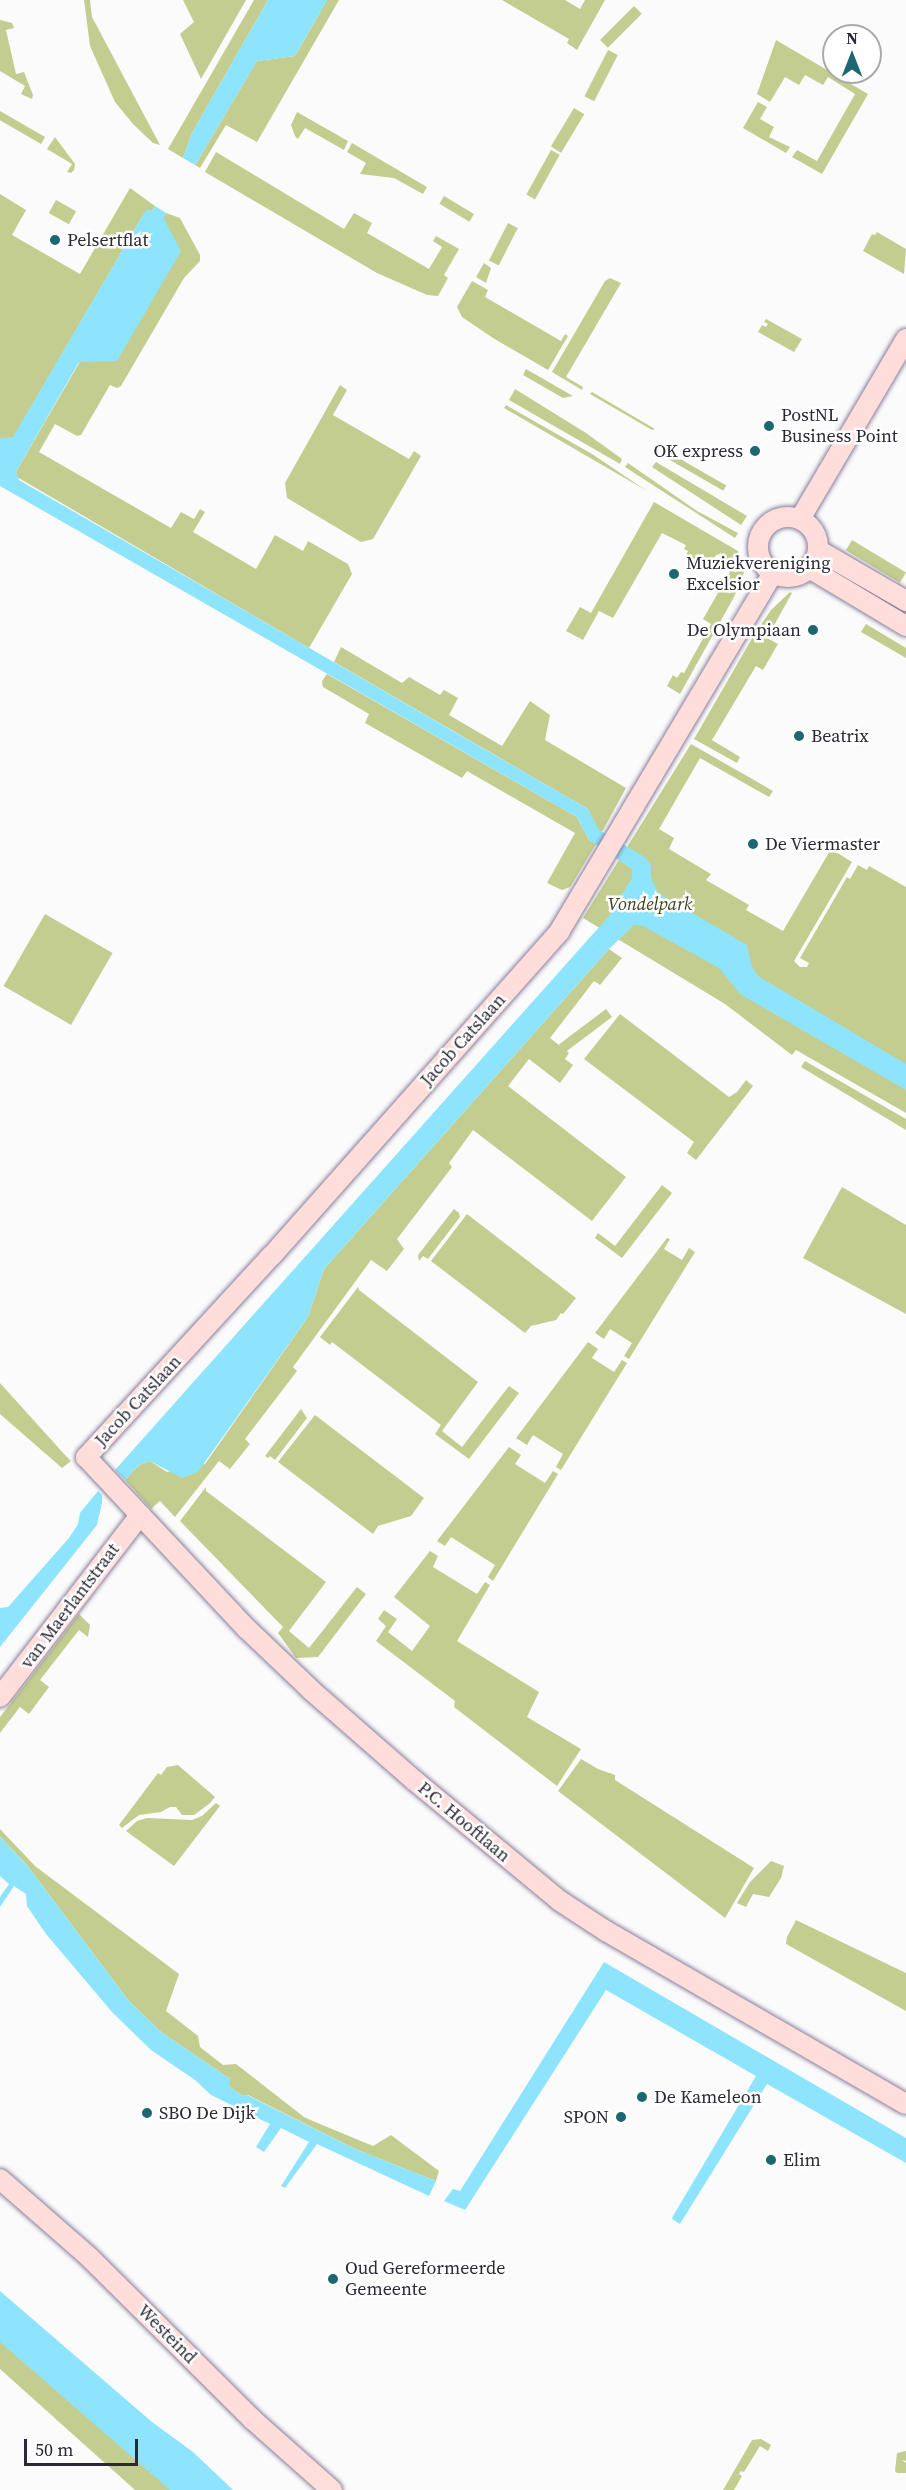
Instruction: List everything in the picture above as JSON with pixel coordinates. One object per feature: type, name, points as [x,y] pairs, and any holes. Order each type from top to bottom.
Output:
[{"type":"street","points":[[800,519],[906,339]]},
{"type":"street","points":[[778,518],[800,519],[815,531],[818,550],[809,568],[793,577],[773,573],[759,554],[761,534],[769,523],[778,518]]},
{"type":"street","points":[[818,550],[906,601]]},
{"type":"street","points":[[809,568],[906,626]]},
{"type":"street","name":"Jacob Catslaan","points":[[86,1457],[272,1255],[560,931],[773,573]]},
{"type":"street","name":"P.C. Hooftlaan","points":[[86,1457],[247,1629],[311,1690],[415,1781],[560,1901],[606,1931],[906,2104]]},
{"type":"street","name":"van Maerlantstraat","points":[[0,1697],[134,1508]]},
{"type":"street","name":"Westeind","points":[[0,2179],[89,2258],[252,2419],[332,2490]]},
{"type":"green space","points":[[84,0],[90,0],[92,17],[160,145],[153,143],[133,124],[115,102],[90,46]]},
{"type":"green space","points":[[183,0],[246,0],[201,79],[180,34],[194,22]]},
{"type":"green space","points":[[254,0],[268,0],[192,133],[183,158],[168,149]]},
{"type":"green space","points":[[327,0],[339,0],[257,142],[226,125],[200,168],[195,165],[257,61],[295,56]]},
{"type":"green space","points":[[502,0],[565,0],[580,9],[585,0],[605,0],[577,50],[567,43],[569,39]]},
{"type":"green space","points":[[634,6],[642,14],[608,48],[600,40]]},
{"type":"green space","points":[[0,20],[12,23],[14,28],[6,30],[16,74],[24,72],[33,95],[32,99],[21,94],[25,86],[0,71]]},
{"type":"green space","points":[[776,40],[822,67],[823,85],[805,75],[799,85],[785,77],[770,102],[757,94]]},
{"type":"green space","points":[[608,50],[618,55],[594,101],[584,96]]},
{"type":"green space","points":[[839,84],[851,84],[868,94],[822,174],[792,157],[797,150],[817,161],[855,94]]},
{"type":"green space","points":[[758,102],[767,107],[760,119],[774,127],[769,137],[790,147],[786,153],[743,128]]},
{"type":"green space","points":[[574,108],[584,114],[561,153],[551,147]]},
{"type":"green space","points":[[0,111],[45,137],[41,144],[0,120]]},
{"type":"green space","points":[[297,112],[348,141],[344,150],[305,128],[298,139],[291,125]]},
{"type":"green space","points":[[55,137],[75,164],[71,173],[67,172],[72,164],[47,149]]},
{"type":"green space","points":[[352,143],[427,187],[423,194],[394,178],[360,174],[366,163],[347,152]]},
{"type":"green space","points":[[551,150],[560,155],[535,199],[526,195]]},
{"type":"green space","points":[[216,152],[344,229],[354,213],[372,223],[367,233],[429,269],[442,247],[433,241],[436,236],[459,249],[444,275],[448,278],[438,296],[427,295],[377,273],[205,172]]},
{"type":"green space","points":[[130,188],[155,206],[152,211],[147,210],[140,220],[13,438],[0,438],[0,194],[26,210],[12,235],[80,274]]},
{"type":"green space","points":[[444,196],[474,214],[469,222],[439,204]]},
{"type":"green space","points":[[56,200],[76,211],[69,224],[49,213]]},
{"type":"green space","points":[[166,213],[180,218],[200,255],[200,261],[184,278],[121,386],[117,388],[110,385],[81,435],[77,436],[55,424],[39,452],[171,528],[181,512],[194,519],[200,509],[205,512],[193,532],[256,569],[275,535],[303,551],[308,541],[348,564],[352,574],[309,648],[17,477],[16,472]]},
{"type":"green space","points":[[508,223],[518,228],[499,265],[489,260]]},
{"type":"green space","points":[[877,232],[906,249],[904,274],[863,251],[872,234],[875,235]]},
{"type":"green space","points":[[484,263],[491,268],[486,283],[476,277]]},
{"type":"green space","points":[[610,278],[621,283],[566,377],[583,387],[582,390],[552,372],[605,281]]},
{"type":"green space","points":[[472,281],[488,290],[485,297],[561,341],[565,334],[568,336],[548,370],[462,317],[457,307]]},
{"type":"green space","points":[[766,319],[802,339],[794,352],[758,332],[762,325],[766,327],[768,324],[764,322]]},
{"type":"green space","points":[[526,369],[573,396],[563,398],[523,375]]},
{"type":"green space","points":[[340,385],[347,390],[333,415],[409,459],[414,451],[421,456],[373,539],[361,542],[287,498],[285,483]]},
{"type":"green space","points":[[515,389],[586,433],[622,459],[620,464],[509,400]]},
{"type":"green space","points":[[592,392],[655,429],[652,430],[590,394]]},
{"type":"green space","points":[[506,405],[592,454],[647,491],[504,408]]},
{"type":"green space","points":[[663,449],[726,486],[723,491],[660,454]]},
{"type":"green space","points":[[656,462],[747,516],[741,525],[652,467]]},
{"type":"green space","points":[[628,463],[697,511],[738,533],[735,538],[625,467]]},
{"type":"green space","points":[[654,502],[738,551],[743,562],[744,572],[734,597],[680,694],[667,686],[673,675],[677,678],[681,672],[684,673],[711,624],[703,619],[730,572],[713,562],[708,570],[685,557],[688,551],[684,549],[686,545],[662,533],[613,618],[599,611],[583,640],[566,631],[580,607],[591,613]]},
{"type":"green space","points":[[852,540],[906,572],[900,583],[846,550]]},
{"type":"green space","points":[[790,592],[792,593],[767,638],[778,644],[763,670],[756,666],[712,740],[740,757],[737,763],[694,739],[754,635],[771,610]]},
{"type":"green space","points":[[866,624],[906,648],[906,658],[861,632]]},
{"type":"green space","points":[[341,647],[402,683],[409,677],[440,695],[444,690],[458,698],[449,715],[502,746],[530,701],[550,715],[545,740],[626,788],[602,832],[598,830],[588,809],[334,662]]},
{"type":"green space","points":[[327,674],[577,817],[589,840],[596,844],[570,887],[562,890],[547,883],[575,833],[467,771],[462,778],[365,723],[369,714],[323,687],[322,681]]},
{"type":"green space","name":"Vondelpark","points":[[691,744],[773,791],[769,797],[700,758],[659,829],[674,838],[669,849],[711,874],[706,880],[749,905],[746,910],[783,931],[831,849],[852,862],[794,961],[800,967],[807,967],[809,963],[800,958],[847,877],[850,879],[858,865],[867,870],[869,866],[906,887],[906,1113],[796,1050],[792,1055],[725,1004],[583,918]]},
{"type":"green space","points":[[45,914],[113,953],[71,1025],[4,986]]},
{"type":"green space","points":[[609,949],[622,958],[600,985],[594,981],[550,1038],[569,1053],[565,1059],[573,1065],[560,1083],[529,1059],[508,1086],[626,1177],[592,1221],[473,1130],[449,1163],[452,1167],[397,1239],[404,1249],[387,1271],[371,1260],[293,1367],[297,1371],[245,1439],[250,1444],[230,1469],[219,1461],[175,1517],[160,1501],[151,1509],[125,1480],[139,1465],[150,1461],[167,1472],[205,1464],[308,1317],[324,1269]]},
{"type":"green space","points":[[606,1009],[612,1017],[565,1052],[559,1045]]},
{"type":"green space","points":[[620,1014],[729,1097],[737,1092],[746,1080],[753,1086],[696,1160],[687,1153],[694,1142],[584,1059]]},
{"type":"green space","points":[[805,1061],[906,1119],[906,1130],[801,1067]]},
{"type":"green space","points":[[662,1185],[672,1193],[622,1258],[595,1238],[598,1233],[615,1246]]},
{"type":"green space","points":[[842,1187],[906,1225],[906,1314],[803,1258]]},
{"type":"green space","points":[[454,1209],[460,1217],[428,1259],[423,1256],[419,1261],[418,1255]]},
{"type":"green space","points":[[467,1214],[576,1298],[563,1314],[561,1313],[556,1320],[531,1326],[525,1333],[431,1261]]},
{"type":"green space","points":[[667,1238],[670,1239],[664,1249],[682,1260],[689,1248],[695,1252],[629,1359],[624,1356],[632,1343],[610,1329],[604,1339],[595,1333]]},
{"type":"green space","points":[[358,1287],[478,1382],[442,1431],[462,1447],[509,1386],[519,1393],[469,1459],[435,1434],[441,1425],[332,1342],[330,1345],[320,1337]]},
{"type":"green space","points":[[588,1342],[598,1349],[592,1358],[614,1372],[622,1360],[627,1363],[561,1470],[556,1467],[563,1454],[533,1435],[527,1445],[516,1438]]},
{"type":"green space","points":[[0,1383],[71,1461],[62,1468],[0,1414]]},
{"type":"green space","points":[[301,1409],[307,1418],[275,1460],[270,1456],[268,1458],[265,1456]]},
{"type":"green space","points":[[315,1415],[424,1498],[411,1516],[378,1526],[373,1534],[278,1462]]},
{"type":"green space","points":[[509,1447],[521,1455],[515,1464],[545,1483],[553,1471],[558,1474],[493,1581],[488,1577],[495,1565],[451,1537],[445,1546],[437,1541]]},
{"type":"green space","points":[[206,1487],[206,1491],[326,1582],[289,1631],[309,1648],[357,1587],[366,1594],[318,1657],[296,1658],[278,1633],[283,1627],[180,1521]]},
{"type":"green space","points":[[430,1551],[438,1556],[433,1567],[477,1594],[485,1582],[490,1585],[457,1641],[539,1692],[527,1717],[581,1749],[557,1786],[454,1707],[455,1701],[376,1641],[386,1626],[378,1619],[384,1610],[397,1619],[388,1632],[412,1651],[430,1626],[394,1597]]},
{"type":"green space","points":[[79,1614],[90,1625],[88,1637],[79,1630],[40,1680],[49,1687],[29,1714],[20,1707],[0,1733],[0,1717]]},
{"type":"green space","points":[[581,1759],[598,1769],[615,1775],[615,1780],[754,1868],[725,1918],[558,1791]]},
{"type":"green space","points":[[178,1765],[215,1797],[209,1804],[194,1815],[182,1815],[176,1807],[170,1807],[161,1812],[139,1815],[122,1828],[119,1825],[158,1773],[161,1775],[167,1767]]},
{"type":"green space","points":[[216,1803],[220,1806],[174,1866],[126,1831],[137,1821],[147,1818],[192,1820],[202,1816]]},
{"type":"green space","points":[[0,1829],[35,1866],[179,1974],[166,2011],[198,2036],[200,2047],[223,2065],[236,2064],[304,2117],[373,2146],[391,2135],[439,2171],[436,2181],[355,2149],[248,2095],[243,2096],[230,2087],[230,2079],[161,2032],[128,2000],[26,1864],[0,1837]]},
{"type":"green space","points":[[771,1861],[784,1866],[781,1878],[769,1897],[753,1894],[746,1907],[737,1903],[750,1882]]},
{"type":"green space","points":[[796,1920],[906,1973],[906,2011],[786,1944]]},
{"type":"green space","points":[[0,2341],[171,2490],[135,2490],[0,2369]]},
{"type":"green space","points":[[761,2439],[771,2445],[768,2451],[760,2446],[744,2472],[741,2471],[739,2474],[742,2476],[734,2490],[723,2490],[752,2440]]},
{"type":"green space","points":[[906,2451],[906,2461],[902,2460],[906,2463],[906,2473],[897,2473],[895,2471],[897,2453]]},
{"type":"water","points":[[268,0],[327,0],[295,56],[257,61],[195,165],[183,158],[192,133]]},
{"type":"water","points":[[155,206],[166,213],[164,219],[181,251],[117,361],[79,362],[16,472],[19,480],[588,809],[599,830],[646,858],[651,866],[651,877],[658,893],[747,945],[752,967],[758,976],[906,1064],[906,1090],[740,994],[719,968],[643,926],[634,925],[609,949],[324,1269],[308,1317],[198,1472],[182,1478],[150,1461],[139,1465],[125,1480],[115,1470],[609,916],[632,878],[632,869],[589,840],[577,817],[0,486],[0,438],[13,437],[140,220],[147,209],[152,211]]},
{"type":"water","points":[[98,1491],[102,1495],[102,1503],[97,1525],[0,1647],[0,1608],[8,1607],[69,1538],[78,1524],[80,1513]]},
{"type":"water","points":[[0,1837],[26,1864],[128,2000],[161,2032],[230,2079],[230,2087],[243,2096],[247,2095],[355,2149],[436,2181],[429,2196],[317,2144],[285,2188],[281,2186],[309,2142],[281,2128],[264,2152],[256,2147],[270,2124],[211,2095],[195,2080],[151,2050],[112,2012],[46,1934],[27,1906],[26,1894],[14,1886],[0,1907],[0,1897],[9,1884],[0,1876]]},
{"type":"water","points":[[604,1962],[906,2138],[906,2163],[767,2084],[680,2224],[672,2219],[673,2216],[756,2076],[606,1990],[465,2210],[444,2201],[453,2189],[460,2191]]},
{"type":"water","points":[[0,2291],[152,2422],[193,2452],[233,2490],[170,2490],[0,2342]]},
{"type":"place","name":"Pelsertflat","points":[[55,240]]},
{"type":"place","name":"PostNL Business Point","points":[[769,426]]},
{"type":"place","name":"OK express","points":[[755,451]]},
{"type":"place","name":"Muziekvereniging Excelsior","points":[[674,574]]},
{"type":"place","name":"De Olympiaan","points":[[813,630]]},
{"type":"place","name":"Beatrix","points":[[799,736]]},
{"type":"place","name":"De Viermaster","points":[[753,844]]},
{"type":"place","name":"De Kameleon","points":[[642,2097]]},
{"type":"place","name":"SBO De Dijk","points":[[147,2113]]},
{"type":"place","name":"SPON","points":[[621,2117]]},
{"type":"place","name":"Elim","points":[[771,2160]]},
{"type":"place","name":"Oud Gereformeerde Gemeente","points":[[333,2279]]}]
